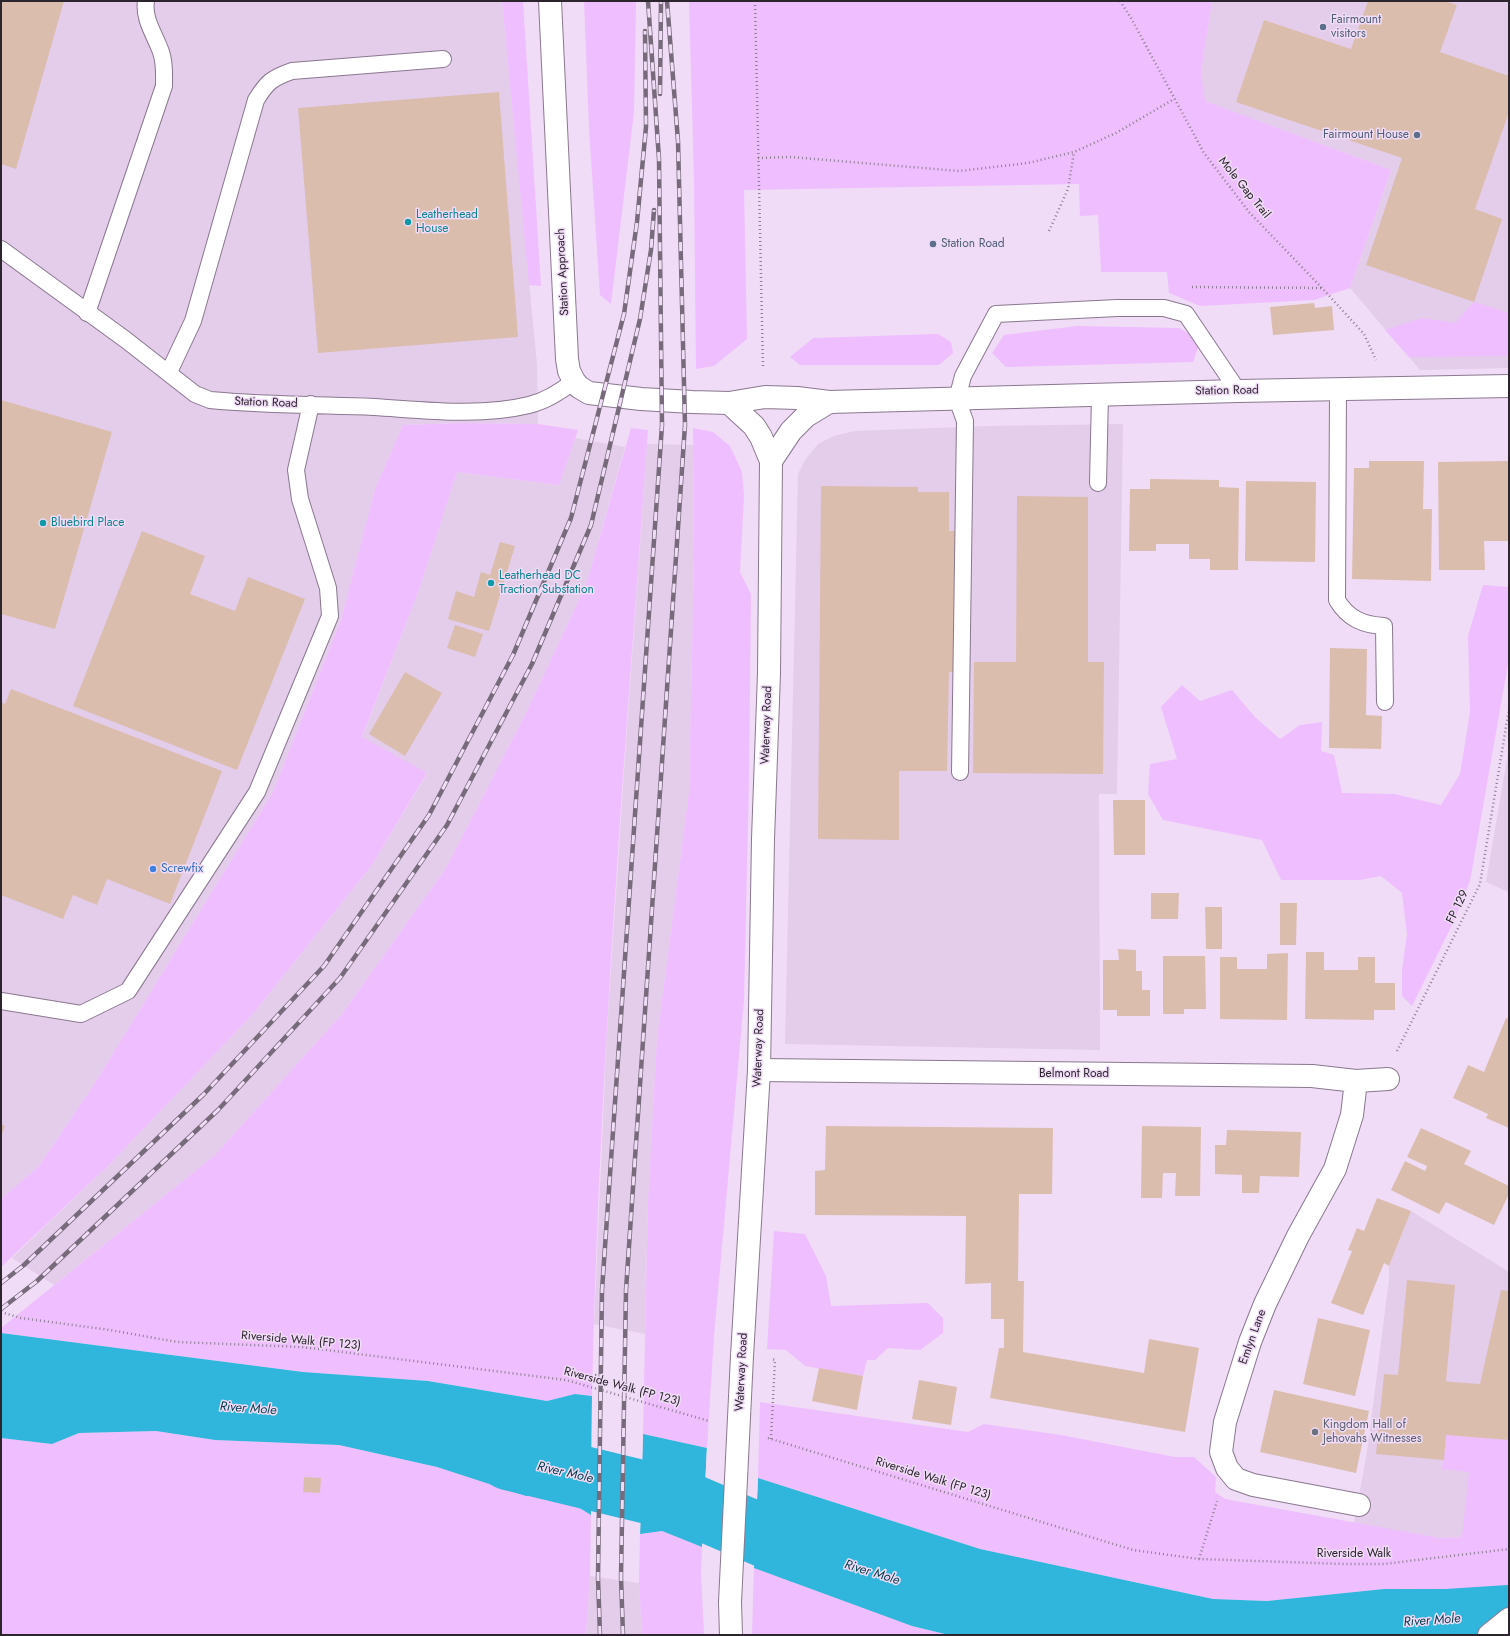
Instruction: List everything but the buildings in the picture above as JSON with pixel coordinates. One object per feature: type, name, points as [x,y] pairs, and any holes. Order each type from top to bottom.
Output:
[{"type":"main road","name":"Station Approach","points":[[550,1],[567,359],[569,371],[574,381]]},
{"type":"main road","points":[[574,381],[579,387],[589,393],[641,399],[729,403]]},
{"type":"main road","name":"Station Road","points":[[729,403],[765,397],[797,398],[829,402],[1238,391],[1509,386]]},
{"type":"main road","points":[[771,461],[791,431],[806,416],[829,402]]},
{"type":"main road","name":"Waterway Road","points":[[729,403],[754,426],[761,437],[771,461],[769,672],[763,839],[759,1070],[742,1356],[730,1602],[731,1635]]},
{"type":"main road","name":"Belmont Road","points":[[759,1070],[1312,1076],[1356,1081],[1388,1079]]},
{"type":"main road","name":"Emlyn Lane","points":[[1227,1468],[1221,1452],[1225,1422],[1250,1342],[1265,1304],[1292,1249],[1335,1169],[1352,1115],[1356,1081]]},
{"type":"main road","points":[[1227,1468],[1236,1479],[1253,1485],[1359,1505]]},
{"type":"main road","points":[[1489,1635],[1509,1619]]},
{"type":"lane","points":[[87,313],[164,86],[165,70],[161,52],[147,21],[146,1]]},
{"type":"lane","points":[[169,372],[193,321],[256,100],[264,86],[275,77],[292,71],[443,59]]},
{"type":"lane","name":"Station Road","points":[[1,249],[169,372],[195,394],[210,400],[461,411],[510,409],[545,400],[557,394],[574,381]]},
{"type":"lane","points":[[960,772],[965,421],[956,399],[963,376],[996,314],[1117,308],[1164,308],[1186,314],[1238,391]]},
{"type":"lane","points":[[1338,389],[1337,600],[1344,611],[1368,625],[1384,626],[1385,702]]},
{"type":"lane","points":[[1098,483],[1100,395]]},
{"type":"lane","points":[[1,1001],[81,1014],[128,991],[257,792],[330,616],[328,588],[300,499],[296,470],[311,404]]},
{"type":"path","points":[[755,1],[763,375]]},
{"type":"path","name":"Mole Gap Trail","points":[[1120,1],[1131,18],[1204,154],[1249,212],[1364,334],[1377,361]]},
{"type":"path","points":[[758,158],[791,157],[959,171],[1028,163],[1074,152],[1116,133],[1174,99]]},
{"type":"path","points":[[1049,231],[1068,189],[1074,152]]},
{"type":"path","points":[[1191,287],[1322,288]]},
{"type":"path","name":"FP 129","points":[[1395,1054],[1480,884],[1509,709]]},
{"type":"path","name":"Riverside Walk (FP 123)","points":[[1,1312],[21,1318],[110,1330],[178,1342],[302,1347],[566,1380],[710,1421]]},
{"type":"path","points":[[768,1358],[775,1360],[771,1438]]},
{"type":"path","name":"Riverside Walk (FP 123)","points":[[764,1436],[1133,1550],[1199,1559]]},
{"type":"path","points":[[1199,1559],[1227,1468]]},
{"type":"path","name":"Riverside Walk","points":[[1199,1559],[1384,1564],[1509,1549]]},
{"type":"shaded area","points":[[1,1],[502,1],[537,365],[538,424],[463,423],[403,425],[375,489],[341,620],[273,792],[95,1083],[39,1166],[1,1199]]},
{"type":"shaded area","points":[[502,1],[523,1],[541,286],[529,285]]},
{"type":"shaded area","points":[[584,1],[636,1],[634,112],[611,304],[600,295],[589,128]]},
{"type":"shaded area","points":[[689,1],[1212,1],[1201,72],[1205,101],[1391,170],[1350,288],[1314,300],[1200,306],[1169,293],[1167,272],[1101,272],[1098,215],[1080,216],[1079,184],[744,190],[747,339],[714,366],[696,369],[694,178]]},
{"type":"shaded area","points":[[1212,1],[1509,1],[1509,368],[1420,370],[1350,288],[1391,170],[1204,101],[1201,72]]},
{"type":"shaded area","points":[[1474,302],[1509,313],[1509,356],[1409,357],[1385,330],[1422,318],[1455,323]]},
{"type":"shaded area","points":[[1077,326],[1179,328],[1193,336],[1198,347],[1193,362],[1006,367],[992,353],[1004,335]]},
{"type":"shaded area","points":[[938,334],[951,342],[953,353],[939,365],[800,365],[790,357],[813,338]]},
{"type":"shaded area","points":[[463,423],[538,424],[578,430],[559,485],[457,472],[420,587],[362,737],[427,773],[372,865],[252,1015],[109,1165],[1,1267],[1,1199],[39,1166],[95,1083],[273,792],[341,620],[375,489],[403,425]]},
{"type":"shaded area","points":[[1123,424],[1117,794],[1099,794],[1100,1050],[785,1044],[798,474],[805,460],[818,444],[834,436],[855,431],[989,426]]},
{"type":"shaded area","points":[[631,428],[648,430],[622,792],[607,1033],[595,1275],[592,1396],[575,1394],[547,1401],[428,1381],[303,1372],[1,1333],[1,1328],[215,1155],[342,1014],[446,868],[525,715],[586,585]]},
{"type":"shaded area","points":[[693,428],[713,432],[730,446],[742,472],[744,496],[740,572],[751,594],[744,1000],[714,1336],[707,1448],[643,1434],[648,1200],[657,1039],[689,792],[694,556]]},
{"type":"shaded area","points":[[575,438],[625,447],[586,585],[525,715],[446,868],[342,1014],[215,1155],[54,1285],[12,1258],[109,1165],[252,1015],[372,865],[427,774],[362,738],[420,587],[457,472],[559,485]]},
{"type":"shaded area","points":[[647,444],[693,445],[694,556],[689,792],[657,1039],[648,1200],[645,1334],[594,1324],[607,1031]]},
{"type":"shaded area","points":[[1483,585],[1509,587],[1509,658],[1470,881],[1452,925],[1412,1006],[1402,996],[1402,970],[1407,934],[1402,893],[1381,876],[1360,880],[1281,880],[1262,840],[1163,820],[1148,794],[1150,764],[1177,759],[1161,707],[1182,685],[1200,701],[1232,690],[1255,717],[1280,739],[1300,725],[1322,722],[1321,751],[1334,755],[1342,793],[1394,794],[1441,805],[1460,774],[1470,712],[1468,636]]},
{"type":"shaded area","points":[[1509,747],[1509,892],[1486,882]]},
{"type":"shaded area","points":[[1411,1211],[1509,1272],[1509,1534],[1440,1538],[1354,1523],[1367,1452],[1389,1280],[1389,1266]]},
{"type":"shaded area","points":[[774,1231],[805,1234],[826,1276],[831,1306],[928,1303],[943,1318],[943,1333],[920,1350],[888,1348],[875,1360],[867,1360],[863,1376],[805,1366],[786,1350],[767,1349]]},
{"type":"shaded area","points":[[760,1402],[968,1432],[984,1424],[1061,1435],[1175,1457],[1194,1457],[1216,1477],[1215,1492],[1225,1499],[1440,1538],[1462,1537],[1469,1472],[1442,1469],[1446,1435],[1509,1440],[1509,1587],[1507,1589],[1384,1589],[1267,1601],[1213,1599],[980,1549],[758,1478]]},
{"type":"shaded area","points":[[156,1431],[215,1440],[339,1445],[437,1467],[526,1496],[555,1493],[591,1515],[590,1576],[586,1635],[1,1635],[1,1438],[52,1444],[79,1433]]},
{"type":"shaded area","points":[[662,1531],[702,1547],[701,1573],[704,1635],[642,1635],[639,1583],[640,1534]]},
{"type":"shaded area","points":[[754,1568],[912,1626],[949,1635],[752,1635]]},
{"type":"shaded area","points":[[590,1576],[639,1583],[642,1635],[586,1635]]},
{"type":"water","points":[[1,1333],[303,1372],[428,1381],[547,1401],[575,1394],[592,1396],[591,1515],[555,1493],[526,1496],[437,1467],[339,1445],[215,1440],[156,1431],[79,1433],[52,1444],[1,1438]]},
{"type":"water","points":[[643,1434],[707,1448],[702,1547],[662,1531],[640,1534]]},
{"type":"water","points":[[758,1478],[980,1549],[1213,1599],[1267,1601],[1384,1589],[1507,1589],[1454,1635],[949,1635],[912,1626],[754,1568]]},
{"type":"pier","points":[[592,1394],[594,1396],[593,1515],[591,1517]]},
{"type":"pier","points":[[643,1432],[640,1536],[638,1534]]},
{"type":"pier","points":[[707,1446],[709,1448],[704,1548],[702,1549]]},
{"type":"pier","points":[[758,1476],[754,1570],[752,1567],[756,1478]]},
{"type":"pier","points":[[1508,1588],[1508,1591],[1458,1635],[1454,1635]]},
{"type":"waterway","name":"River Mole","points":[[508,1459],[682,1501],[801,1552],[835,1562]]},
{"type":"waterway","name":"River Mole","points":[[1386,1624],[1509,1616]]},
{"type":"railway","points":[[600,1635],[598,1578],[602,1290],[662,425],[659,159],[648,1]]},
{"type":"railway","points":[[660,94],[661,1]]},
{"type":"railway","points":[[623,1635],[621,1577],[626,1290],[685,425],[678,141],[667,1]]},
{"type":"railway","points":[[1,1283],[24,1265],[203,1095],[324,966],[429,815],[513,655],[571,518],[624,314],[637,222],[646,127],[645,31]]},
{"type":"railway","points":[[1,1309],[37,1281],[218,1110],[340,978],[447,825],[532,664],[591,525],[640,319],[651,250],[654,210]]},
{"type":"place","name":"Fairmount visitors","points":[[1323,27]]},
{"type":"place","name":"Fairmount House","points":[[1417,135]]},
{"type":"place","name":"Leatherhead House","points":[[408,222]]},
{"type":"place","name":"Station Road","points":[[933,244]]},
{"type":"place","name":"Bluebird Place","points":[[43,523]]},
{"type":"place","name":"Leatherhead DC Traction Substation","points":[[491,583]]},
{"type":"place","name":"Screwfix","points":[[153,869]]},
{"type":"place","name":"Kingdom Hall of Jehovahs Witnesses","points":[[1315,1432]]}]
